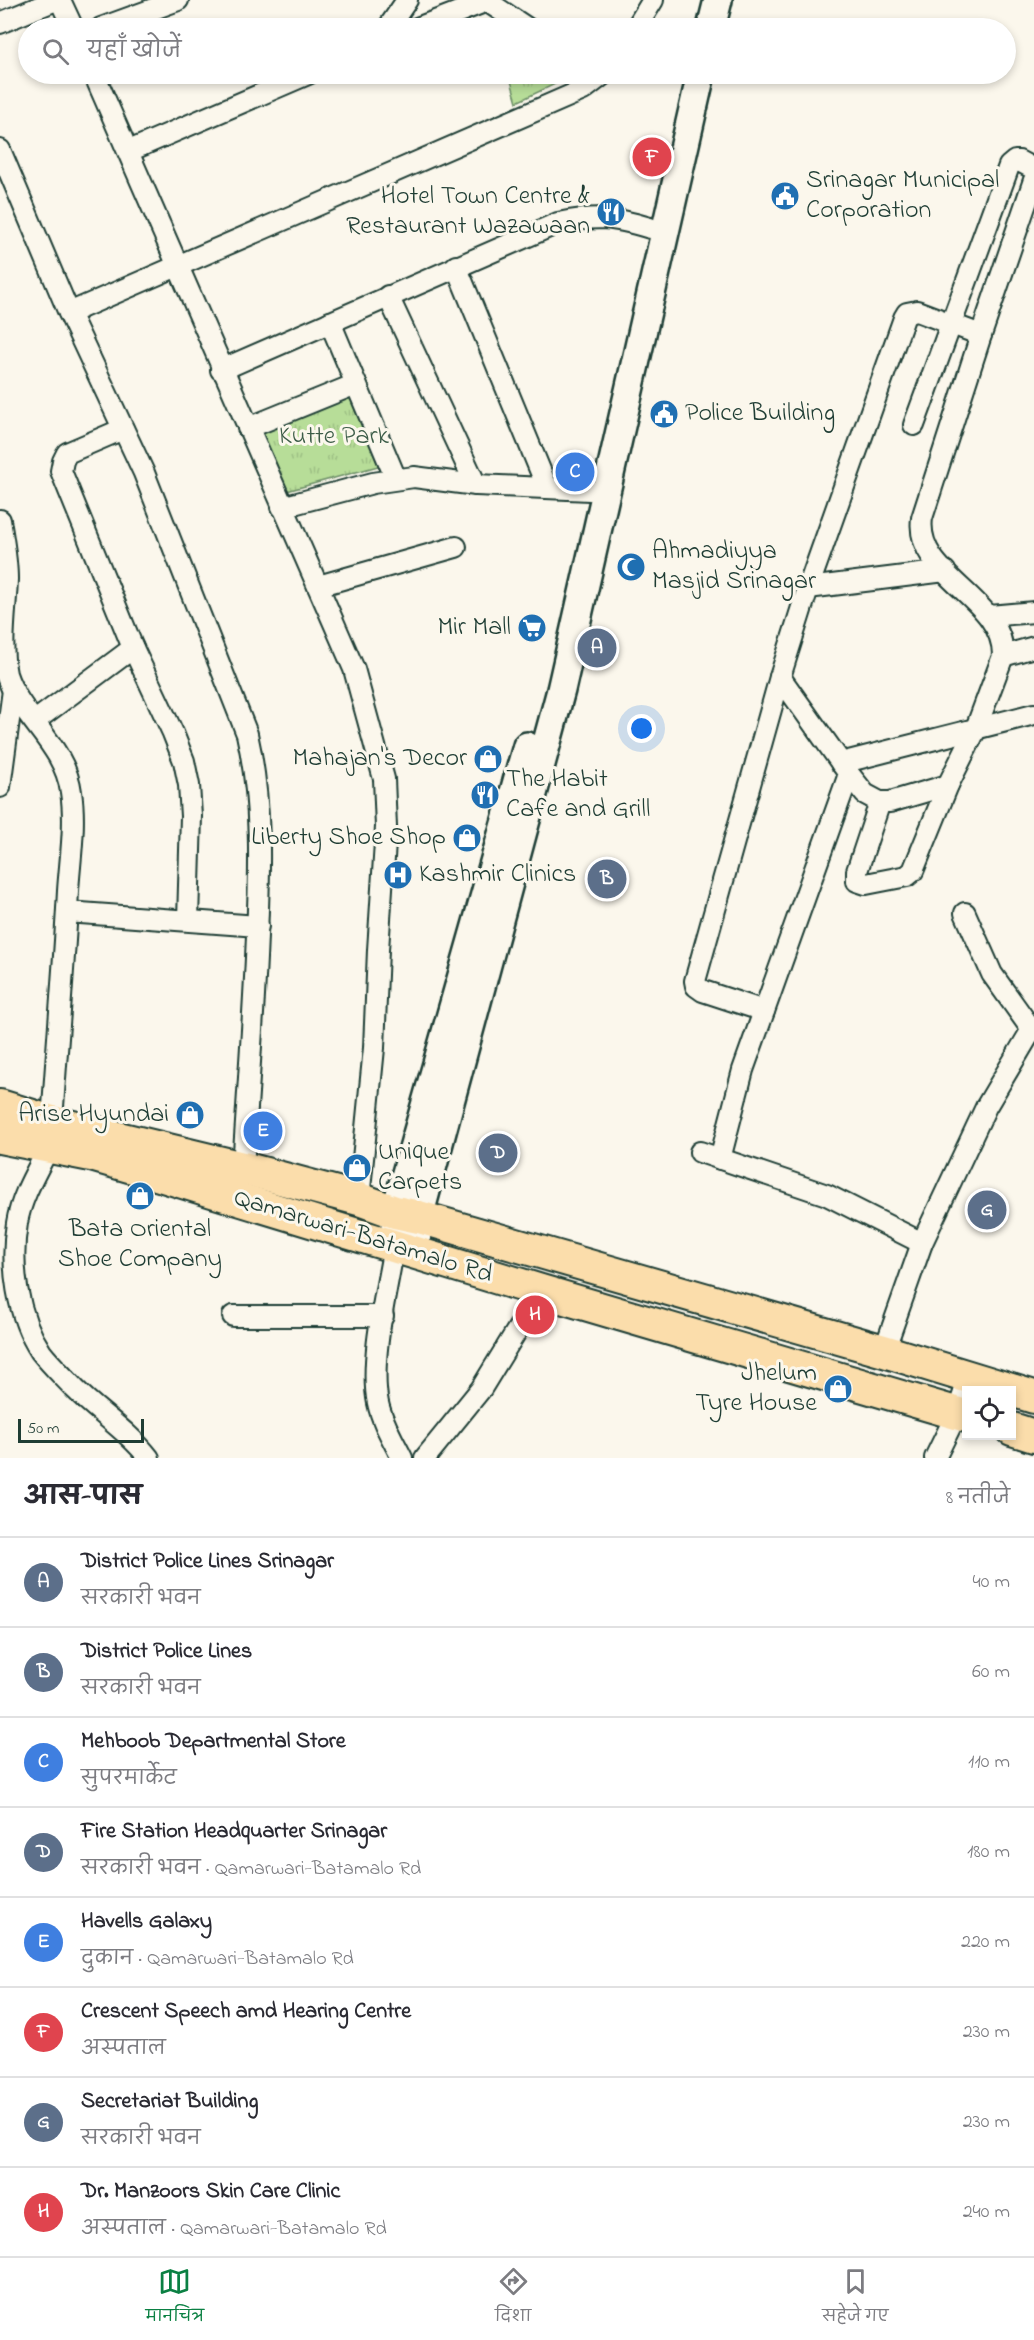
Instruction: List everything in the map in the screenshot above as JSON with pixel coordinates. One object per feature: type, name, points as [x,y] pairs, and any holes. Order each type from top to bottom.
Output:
[{"type":"main road","points":[[698,18],[703,0]]},
{"type":"main road","points":[[714,18],[718,0]]},
{"type":"main road","points":[[404,1248],[407,1214],[544,687],[684,84]]},
{"type":"main road","points":[[407,1214],[561,690],[699,84]]},
{"type":"main road","points":[[0,1106],[50,1135]]},
{"type":"main road","name":"Qamarwari-Batamalo Rd","points":[[50,1135],[91,1155],[541,1291],[962,1414]]},
{"type":"main road","name":"Qamarwari-Batamalo Rd","points":[[0,1137],[50,1135],[243,1168],[884,1351],[1034,1397]]},
{"type":"main road","points":[[1016,1431],[1034,1436]]},
{"type":"street","points":[[0,23],[58,0],[68,18]]},
{"type":"street","points":[[128,18],[178,0]]},
{"type":"street","points":[[395,18],[407,0]]},
{"type":"street","points":[[642,18],[653,0]]},
{"type":"street","points":[[443,18],[486,1],[512,18]]},
{"type":"street","points":[[99,84],[221,370],[354,669],[384,779],[386,827],[374,1048],[358,1199]]},
{"type":"street","points":[[129,151],[285,84]]},
{"type":"street","points":[[69,313],[559,101],[583,90],[589,84]]},
{"type":"street","points":[[0,150],[69,313],[148,484],[247,734],[254,764],[260,876],[243,1168]]},
{"type":"street","points":[[914,425],[1010,166],[1015,161],[1019,161],[1034,169]]},
{"type":"street","points":[[880,802],[855,876],[860,884],[907,876],[913,871],[948,784],[975,731],[1003,656],[1003,643],[990,616],[932,557],[921,538],[922,518],[1034,180]]},
{"type":"street","points":[[221,370],[558,223],[589,216],[618,218],[650,228]]},
{"type":"street","points":[[456,266],[547,488]]},
{"type":"street","points":[[388,296],[476,485]]},
{"type":"street","points":[[764,1011],[699,989],[695,981],[780,677],[808,588],[904,318],[911,311],[917,311],[981,335]]},
{"type":"street","points":[[330,322],[396,479]]},
{"type":"street","points":[[248,428],[356,384]]},
{"type":"street","points":[[123,429],[67,453],[61,471],[133,648],[184,761],[189,785],[191,816],[188,920]]},
{"type":"street","points":[[282,507],[396,479],[414,477],[476,485],[590,490]]},
{"type":"street","points":[[0,520],[7,578],[3,651],[5,671],[13,690],[56,751],[67,772],[72,792],[73,813],[50,1135],[17,1223],[15,1262],[17,1282],[27,1327],[42,1352],[76,1390],[149,1458]]},
{"type":"street","points":[[318,586],[456,547]]},
{"type":"street","points":[[808,588],[945,571]]},
{"type":"street","points":[[990,616],[1034,612]]},
{"type":"street","points":[[1003,656],[1034,646]]},
{"type":"street","points":[[34,721],[133,648]]},
{"type":"street","points":[[780,677],[865,794],[880,802],[890,802],[948,784]]},
{"type":"street","points":[[0,787],[13,690]]},
{"type":"street","points":[[845,769],[1034,714]]},
{"type":"street","points":[[720,1159],[743,1070],[845,769]]},
{"type":"street","points":[[67,912],[258,926]]},
{"type":"street","points":[[884,1351],[922,1243],[986,1107],[1033,1028],[992,974],[965,913]]},
{"type":"street","points":[[700,1152],[827,1195],[922,1243]]},
{"type":"street","points":[[402,1458],[383,1420],[375,1384],[383,1316],[404,1248]]},
{"type":"street","points":[[425,1458],[486,1382],[541,1291]]},
{"type":"street","points":[[233,1316],[383,1316]]},
{"type":"street","points":[[967,1386],[969,1378]]},
{"type":"street","points":[[934,1458],[962,1414]]},
{"type":"green space","points":[[512,84],[555,84],[517,102]]},
{"type":"green space","name":"Kutte Park","points":[[356,384],[389,463],[276,494],[248,428]]},
{"type":"place","name":"Crescent Speech amd Hearing Centre","points":[[652,157]]},
{"type":"place","name":"Srinagar Municipal Corporation","points":[[785,196]]},
{"type":"place","name":"Hotel Town Centre & Restaurant Wazawaan","points":[[611,212]]},
{"type":"place","name":"Police Building","points":[[664,414]]},
{"type":"place","name":"Mehboob Departmental Store","points":[[575,472]]},
{"type":"place","name":"Ahmadiyya Masjid Srinagar","points":[[631,567]]},
{"type":"place","name":"Mir Mall","points":[[532,628]]},
{"type":"place","name":"District Police Lines Srinagar","points":[[597,648]]},
{"type":"place","name":"Mahajan's Decor","points":[[488,759]]},
{"type":"place","name":"The Habit Cafe and Grill","points":[[485,795]]},
{"type":"place","name":"Liberty Shoe Shop","points":[[467,838]]},
{"type":"place","name":"Kashmir Clinics","points":[[398,875]]},
{"type":"place","name":"District Police Lines","points":[[607,879]]},
{"type":"place","name":"Arise Hyundai","points":[[190,1115]]},
{"type":"place","name":"Havells Galaxy","points":[[263,1131]]},
{"type":"place","name":"Fire Station Headquarter Srinagar","points":[[498,1153]]},
{"type":"place","name":"Unique Carpets","points":[[357,1168]]},
{"type":"place","name":"Bata Oriental Shoe Company","points":[[140,1196]]},
{"type":"place","name":"Secretariat Building","points":[[987,1210]]},
{"type":"place","name":"Dr. Manzoors Skin Care Clinic","points":[[535,1315]]},
{"type":"place","name":"Jhelum Tyre House","points":[[838,1389]]}]
